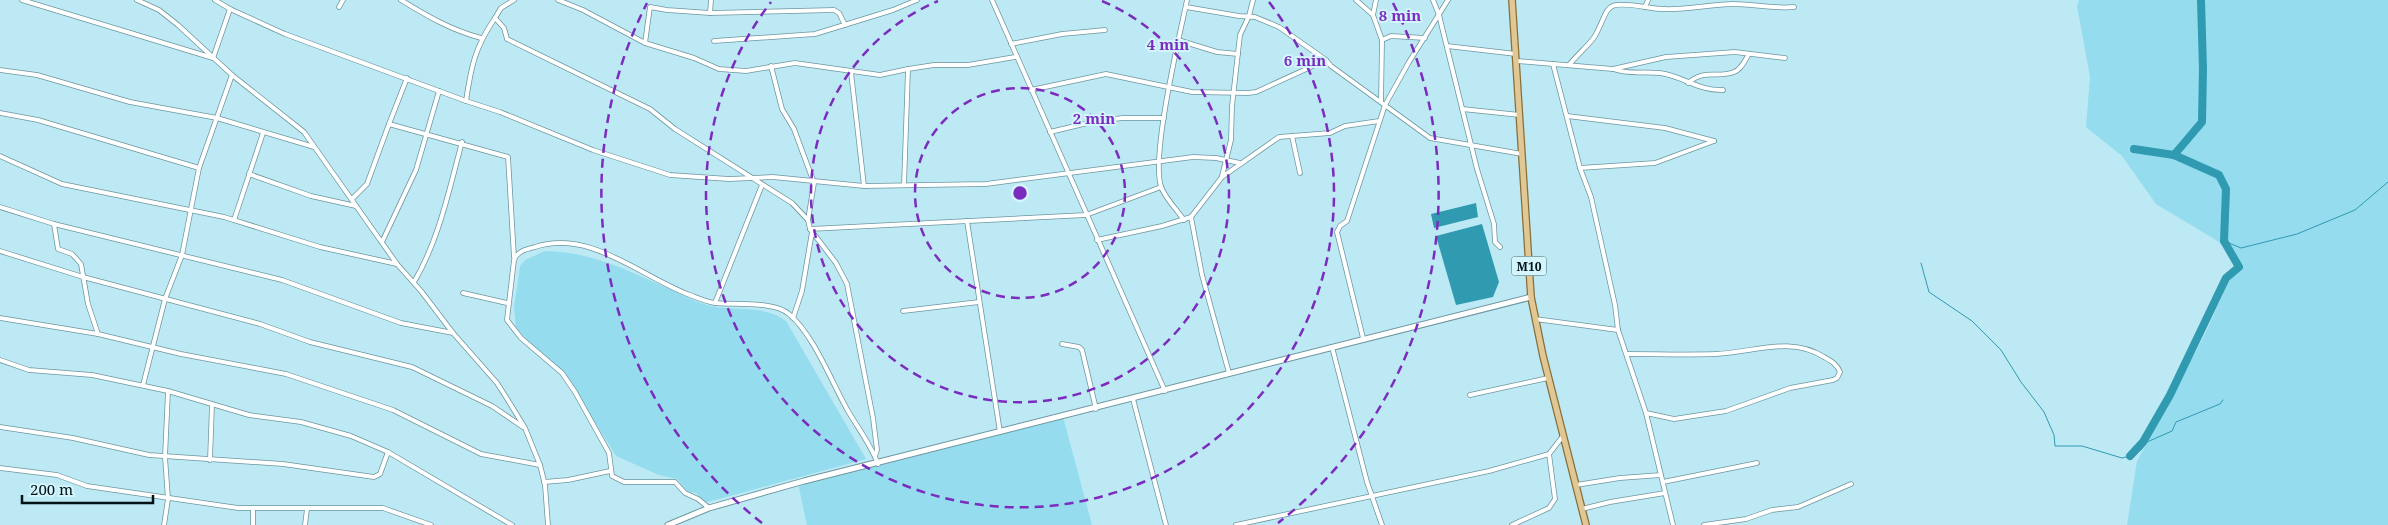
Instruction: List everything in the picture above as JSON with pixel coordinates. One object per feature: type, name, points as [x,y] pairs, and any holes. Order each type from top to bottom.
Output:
[{"type":"main road","name":"M10","points":[[1512,0],[1531,297],[1548,378],[1586,525]]},
{"type":"main road","points":[[668,525],[709,508],[790,485],[1096,409],[1363,338],[1531,297]]},
{"type":"street","points":[[22,0],[213,58]]},
{"type":"street","points":[[137,0],[166,15],[232,76],[295,122],[304,132],[397,264],[414,282],[453,333],[497,383],[525,428],[540,465],[544,482],[548,525]]},
{"type":"street","points":[[215,0],[230,9],[295,37],[500,112],[580,145],[656,172],[670,175],[773,177],[814,183],[864,186],[986,184],[1193,157],[1240,163]]},
{"type":"street","points":[[339,7],[343,0]]},
{"type":"street","points":[[401,0],[436,22],[481,38]]},
{"type":"street","points":[[466,101],[471,66],[481,38],[501,8],[514,0]]},
{"type":"street","points":[[558,0],[583,10],[646,43],[694,58],[719,69],[746,71],[771,66],[810,64],[851,72],[880,75],[908,69],[968,65],[1015,57]]},
{"type":"street","points":[[646,43],[650,0]]},
{"type":"street","points":[[710,12],[711,0]]},
{"type":"street","points":[[714,40],[815,34],[893,10],[917,0]]},
{"type":"street","points":[[998,0],[992,1],[1015,57],[1071,174],[1086,215],[1165,391]]},
{"type":"street","points":[[1184,220],[1161,187],[1159,160],[1169,88],[1187,0]]},
{"type":"street","points":[[1222,177],[1231,140],[1233,94],[1240,35],[1250,16],[1253,0]]},
{"type":"street","points":[[1356,0],[1373,15],[1382,40],[1381,102]]},
{"type":"street","points":[[1373,15],[1376,0]]},
{"type":"street","points":[[1433,0],[1439,15],[1462,109],[1494,224],[1496,242],[1500,247]]},
{"type":"street","points":[[1363,338],[1337,232],[1346,220],[1385,105],[1409,62],[1448,0]]},
{"type":"street","points":[[1644,7],[1648,0]]},
{"type":"street","points":[[1569,65],[1594,38],[1604,10],[1609,4],[1622,2],[1644,7],[1690,9],[1735,4],[1773,9],[1794,7]]},
{"type":"street","points":[[650,6],[667,10],[710,12],[834,10],[839,13],[845,25]]},
{"type":"street","points":[[1186,7],[1250,16],[1279,27],[1326,60],[1336,70],[1407,123],[1430,138],[1522,154]]},
{"type":"street","points":[[213,58],[230,9]]},
{"type":"street","points":[[495,18],[504,28],[507,39],[650,109],[666,124],[792,202],[808,220],[811,230],[840,269],[847,284],[873,418],[877,450],[875,456]]},
{"type":"street","points":[[1011,44],[1044,37],[1105,30]]},
{"type":"street","points":[[1382,40],[1391,36],[1425,38]]},
{"type":"street","points":[[1178,40],[1217,52],[1238,54]]},
{"type":"street","points":[[1447,46],[1553,64],[1613,69],[1624,72],[1660,73],[1706,90],[1724,90]]},
{"type":"street","points":[[1613,69],[1656,58],[1684,55],[1735,52],[1785,58]]},
{"type":"street","points":[[1688,83],[1698,75],[1734,72],[1740,68],[1749,54]]},
{"type":"street","points":[[1031,90],[1106,74],[1169,88],[1233,94],[1256,92],[1326,60]]},
{"type":"street","points":[[1553,64],[1580,168],[1590,197],[1615,305],[1618,330],[1628,354],[1646,413],[1673,525]]},
{"type":"street","points":[[771,66],[782,109],[794,129],[814,183],[808,220]]},
{"type":"street","points":[[904,185],[908,69]]},
{"type":"street","points":[[0,70],[37,75],[130,102],[217,118],[314,147]]},
{"type":"street","points":[[851,72],[864,186]]},
{"type":"street","points":[[143,385],[165,299],[182,255],[199,168],[232,76]]},
{"type":"street","points":[[352,199],[367,184],[407,78]]},
{"type":"street","points":[[382,242],[416,170],[439,91]]},
{"type":"street","points":[[1462,109],[1520,115]]},
{"type":"street","points":[[0,113],[38,120],[199,168]]},
{"type":"street","points":[[1568,116],[1665,128],[1714,141],[1655,163],[1580,168]]},
{"type":"street","points":[[1050,132],[1096,121],[1123,118],[1164,118]]},
{"type":"street","points":[[1097,240],[1191,217],[1222,177],[1279,137],[1330,133],[1344,126],[1379,121]]},
{"type":"street","points":[[389,124],[462,142],[508,156],[514,257],[507,317],[510,324],[521,338],[562,374],[588,413],[609,454],[610,471],[617,480],[624,482],[675,482],[685,493],[698,499],[709,508]]},
{"type":"street","points":[[234,220],[263,132]]},
{"type":"street","points":[[1292,136],[1300,173]]},
{"type":"street","points":[[414,282],[421,270],[444,210],[462,142]]},
{"type":"street","points":[[0,156],[62,184],[234,220],[320,247],[397,264]]},
{"type":"street","points":[[249,174],[310,196],[357,206]]},
{"type":"street","points":[[714,303],[762,185]]},
{"type":"street","points":[[811,230],[1086,215],[1161,187]]},
{"type":"street","points":[[0,207],[54,224],[282,280],[401,323],[453,333]]},
{"type":"street","points":[[1191,217],[1202,275],[1229,373]]},
{"type":"street","points":[[967,221],[1000,432]]},
{"type":"street","points":[[54,224],[58,249],[72,254],[81,264],[88,304],[98,334]]},
{"type":"street","points":[[793,318],[802,291],[811,230]]},
{"type":"street","points":[[514,257],[520,252],[540,245],[580,244],[596,249],[676,290],[714,303],[773,307],[787,312],[822,362],[878,464]]},
{"type":"street","points":[[0,251],[83,278],[260,324],[310,342],[412,367],[492,406],[525,428]]},
{"type":"street","points":[[462,293],[508,303]]},
{"type":"street","points":[[903,311],[979,302]]},
{"type":"street","points":[[0,318],[98,334],[302,378],[393,410],[481,454],[540,465]]},
{"type":"street","points":[[1536,319],[1618,330]]},
{"type":"street","points":[[1062,344],[1079,346],[1082,350],[1096,409]]},
{"type":"street","points":[[1332,347],[1367,482],[1382,525]]},
{"type":"street","points":[[1628,354],[1713,354],[1757,348],[1795,347],[1820,354],[1835,363],[1840,372],[1837,378],[1833,380],[1790,388],[1734,410],[1674,419],[1646,413]]},
{"type":"street","points":[[0,360],[28,370],[92,375],[143,385],[259,417],[318,426],[351,436],[388,452],[512,525]]},
{"type":"street","points":[[1470,395],[1548,378]]},
{"type":"street","points":[[164,525],[168,499],[165,457],[168,391]]},
{"type":"street","points":[[1133,399],[1166,525]]},
{"type":"street","points":[[210,460],[212,404]]},
{"type":"street","points":[[0,427],[73,438],[165,457],[283,464],[374,477],[380,474],[388,452]]},
{"type":"street","points":[[1236,525],[1489,471],[1549,454],[1564,436]]},
{"type":"street","points":[[1512,525],[1539,514],[1553,503],[1556,496],[1549,454]]},
{"type":"street","points":[[1663,482],[1758,463]]},
{"type":"street","points":[[0,468],[57,475],[87,486],[168,499],[253,509],[383,508],[431,525]]},
{"type":"street","points":[[544,482],[568,480],[610,471]]},
{"type":"street","points":[[1576,485],[1620,478],[1661,475]]},
{"type":"street","points":[[1704,525],[1746,519],[1772,510],[1798,507],[1852,484]]},
{"type":"street","points":[[1582,509],[1610,502],[1665,493]]},
{"type":"street","points":[[253,509],[253,525]]},
{"type":"street","points":[[305,525],[307,509]]},
{"type":"shaded area","points":[[2079,0],[2388,0],[2388,525],[2127,525],[2137,461],[2203,338],[2239,259],[2216,240],[2156,204],[2122,156],[2086,127],[2090,77],[2077,6]]},
{"type":"shaded area","points":[[1476,203],[1478,217],[1434,228],[1431,214]]},
{"type":"shaded area","points":[[1482,224],[1499,282],[1493,297],[1456,305],[1436,236]]},
{"type":"shaded area","points":[[545,251],[563,252],[595,259],[640,276],[692,300],[714,307],[757,310],[777,315],[786,321],[866,459],[704,503],[696,493],[687,491],[677,479],[659,475],[616,456],[565,374],[535,349],[516,327],[514,308],[520,266],[525,260]]},
{"type":"shaded area","points":[[1063,417],[1092,525],[807,525],[798,483]]},
{"type":"waterway","points":[[2174,155],[2202,122],[2201,0]]},
{"type":"waterway","points":[[2130,456],[2143,442],[2170,395],[2226,278],[2239,267],[2224,241],[2226,189],[2219,175],[2174,155],[2134,149]]},
{"type":"waterway","points":[[2224,241],[2241,248],[2297,234],[2355,210],[2388,182]]},
{"type":"waterway","points":[[1921,263],[1929,292],[1972,321],[2001,350],[2021,382],[2044,412],[2054,435],[2055,446],[2082,446],[2122,458],[2130,456],[2141,450],[2147,442],[2172,431],[2176,422],[2220,404],[2223,400]]}]
